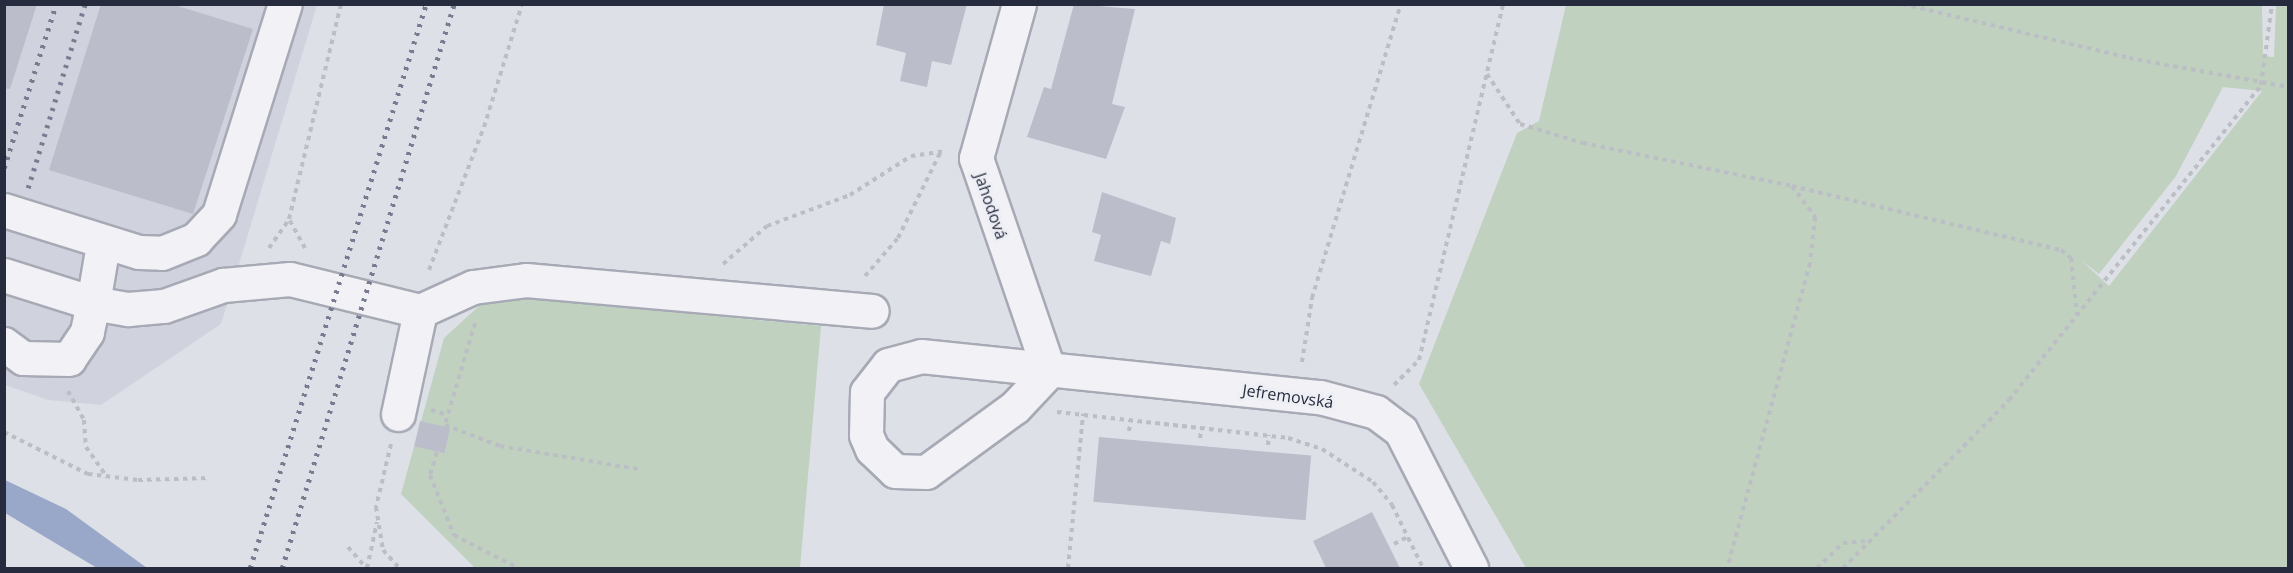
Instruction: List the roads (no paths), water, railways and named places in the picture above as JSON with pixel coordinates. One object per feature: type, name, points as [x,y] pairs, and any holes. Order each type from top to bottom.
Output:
[{"type":"street","points":[[4,210],[104,244],[162,253],[196,239],[219,214],[285,4]]},
{"type":"street","name":"Jahodová","points":[[1019,4],[978,148],[978,177],[1049,371]]},
{"type":"street","points":[[4,344],[23,358],[46,362],[69,359],[87,332],[104,244]]},
{"type":"street","points":[[4,275],[93,303],[128,309],[164,306],[253,279],[325,285],[420,310],[473,287],[526,280],[675,296],[872,311]]},
{"type":"street","points":[[398,414],[420,310]]},
{"type":"street","name":"Jefremovská","points":[[1049,371],[1015,407],[926,472],[912,474],[882,464],[866,435],[867,392],[876,376],[904,358],[1049,371],[1296,395],[1376,412],[1406,438],[1471,568]]},
{"type":"water","points":[[5,480],[66,509],[147,568],[97,568],[5,513]]},
{"type":"railway","points":[[4,168],[56,4]]},
{"type":"railway","points":[[28,188],[85,4]]},
{"type":"railway","points":[[250,568],[426,4]]},
{"type":"railway","points":[[282,568],[454,4]]}]
